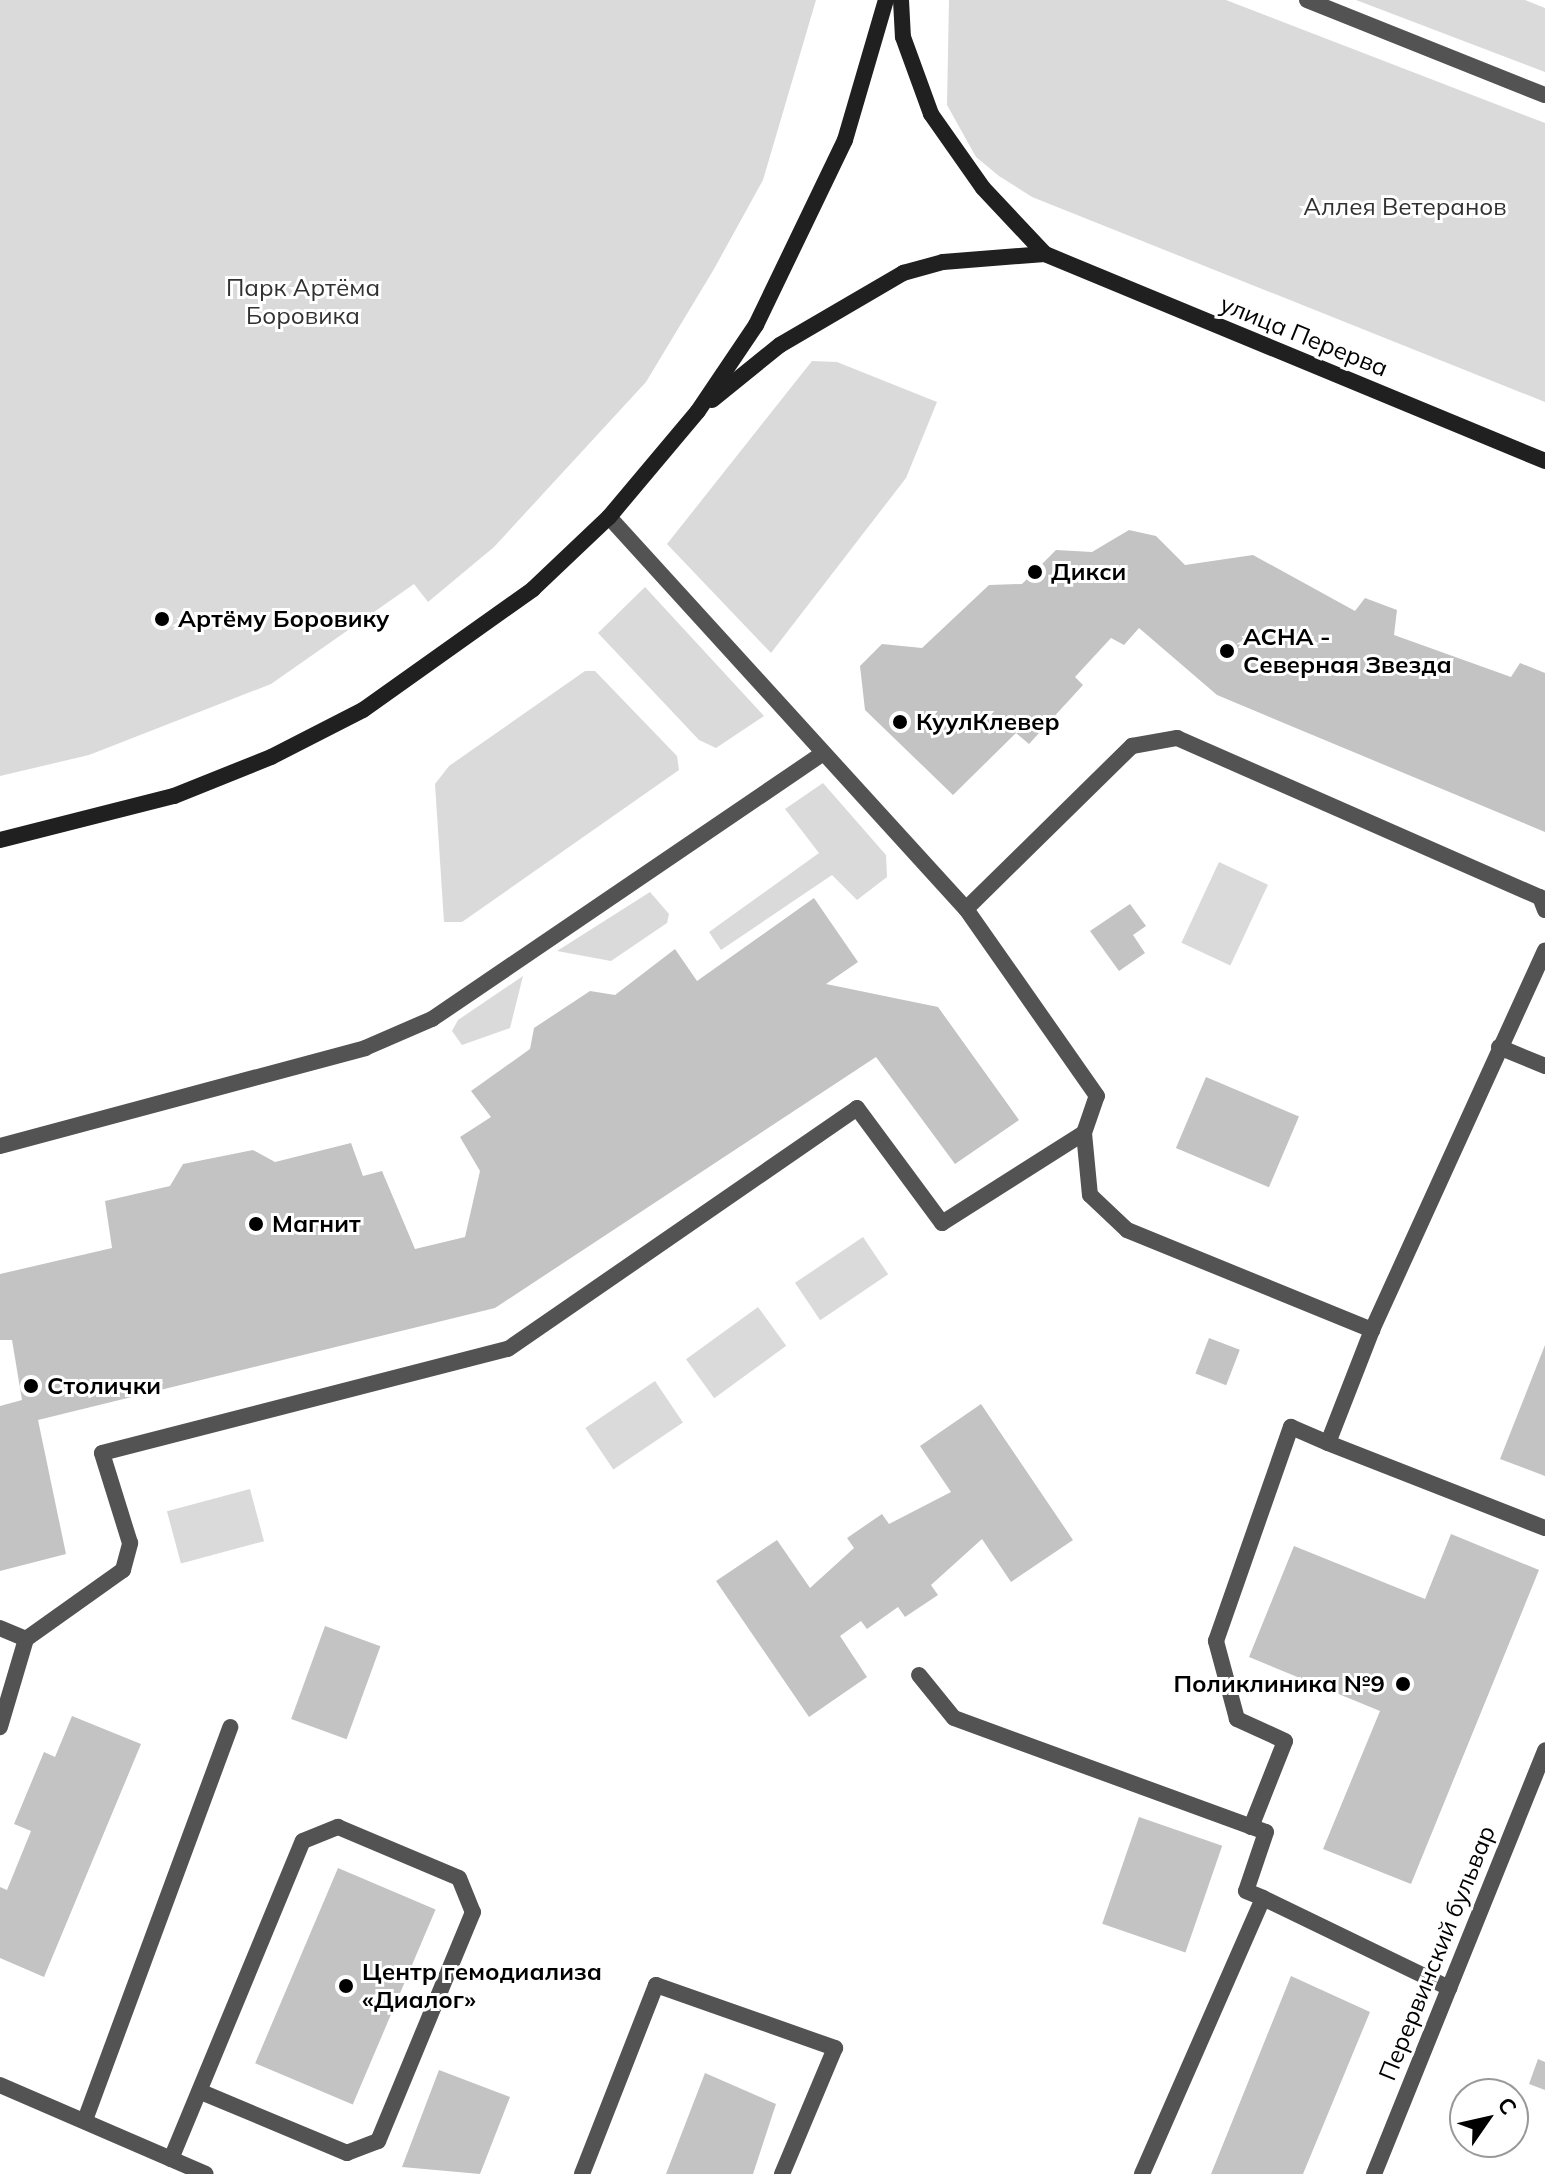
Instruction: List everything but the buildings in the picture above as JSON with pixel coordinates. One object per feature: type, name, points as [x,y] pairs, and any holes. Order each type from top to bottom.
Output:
[{"type":"main road","points":[[0,840],[174,796],[363,710],[521,598],[609,517],[698,411],[805,235],[845,140],[886,0]]},
{"type":"main road","name":"улица Перерва","points":[[901,0],[903,37],[931,114],[983,188],[1045,254],[1545,461]]},
{"type":"main road","name":"улица Перерва","points":[[698,411],[780,345],[903,273],[943,262],[1045,254]]},
{"type":"street","points":[[1307,0],[1545,95]]},
{"type":"street","points":[[609,517],[820,755],[966,909],[1097,1096],[1084,1133],[1090,1195],[1127,1230],[1372,1330]]},
{"type":"street","points":[[966,909],[1132,746],[1177,738],[1540,897],[1545,910]]},
{"type":"street","points":[[0,1146],[350,1053],[432,1019],[820,755]]},
{"type":"street","points":[[1328,1443],[1372,1330],[1545,951]]},
{"type":"street","points":[[1499,1047],[1545,1066]]},
{"type":"street","points":[[0,1727],[26,1639],[123,1570],[130,1543],[102,1453],[508,1349],[857,1108],[942,1223],[1084,1133]]},
{"type":"street","points":[[1251,1827],[1285,1741],[1237,1719],[1216,1641],[1291,1427],[1545,1528]]},
{"type":"street","points":[[0,1628],[26,1639]]},
{"type":"street","points":[[919,1675],[954,1718],[1266,1832],[1246,1891],[1449,1988]]},
{"type":"street","points":[[85,2120],[230,1727]]},
{"type":"street","name":"Перервинский бульвар","points":[[1374,2174],[1545,1750]]},
{"type":"street","points":[[171,2159],[199,2091],[303,1841],[338,1827],[459,1878],[473,1912],[378,2141],[347,2153],[199,2091]]},
{"type":"street","points":[[1142,2174],[1263,1898]]},
{"type":"street","points":[[582,2174],[656,1985],[835,2048],[782,2174]]},
{"type":"street","points":[[0,2085],[200,2173]]},
{"type":"green space","name":"Парк Артёма Боровика","points":[[0,0],[816,0],[763,180],[714,269],[646,382],[494,547],[428,602],[414,584],[271,684],[89,755],[0,776]]},
{"type":"green space","name":"Аллея Ветеранов","points":[[949,0],[1226,0],[1545,123],[1545,402],[1032,197],[999,176],[976,157],[947,105]]},
{"type":"green space","points":[[1356,0],[1525,0],[1545,8],[1545,72]]},
{"type":"green space","points":[[812,361],[837,362],[937,402],[906,478],[771,653],[667,544]]},
{"type":"green space","points":[[645,587],[764,716],[716,748],[699,740],[598,633]]},
{"type":"green space","points":[[585,671],[595,671],[677,756],[679,770],[462,922],[444,922],[435,784],[449,766]]},
{"type":"green space","points":[[823,783],[886,855],[887,877],[857,900],[832,875],[721,950],[709,932],[819,853],[785,809]]},
{"type":"green space","points":[[1219,862],[1268,885],[1230,965],[1181,943]]},
{"type":"green space","points":[[650,892],[669,914],[667,923],[611,961],[557,951]]},
{"type":"green space","points":[[523,976],[510,1028],[462,1045],[452,1031],[458,1020]]},
{"type":"green space","points":[[863,1237],[888,1274],[820,1320],[795,1283]]},
{"type":"green space","points":[[758,1307],[786,1346],[714,1398],[686,1359]]},
{"type":"green space","points":[[655,1381],[683,1422],[613,1469],[585,1428]]},
{"type":"green space","points":[[250,1489],[264,1541],[181,1563],[167,1511]]},
{"type":"place","name":"Дикси","points":[[1035,572]]},
{"type":"place","name":"Артёму Боровику","points":[[162,619]]},
{"type":"place","name":"АСНА - Северная Звезда","points":[[1227,651]]},
{"type":"place","name":"КуулКлевер","points":[[900,722]]},
{"type":"place","name":"Магнит","points":[[256,1224]]},
{"type":"place","name":"Столички","points":[[31,1386]]},
{"type":"place","name":"Поликлиника №9","points":[[1403,1684]]},
{"type":"place","name":"Центр гемодиализа «Диалог»","points":[[346,1986]]}]
